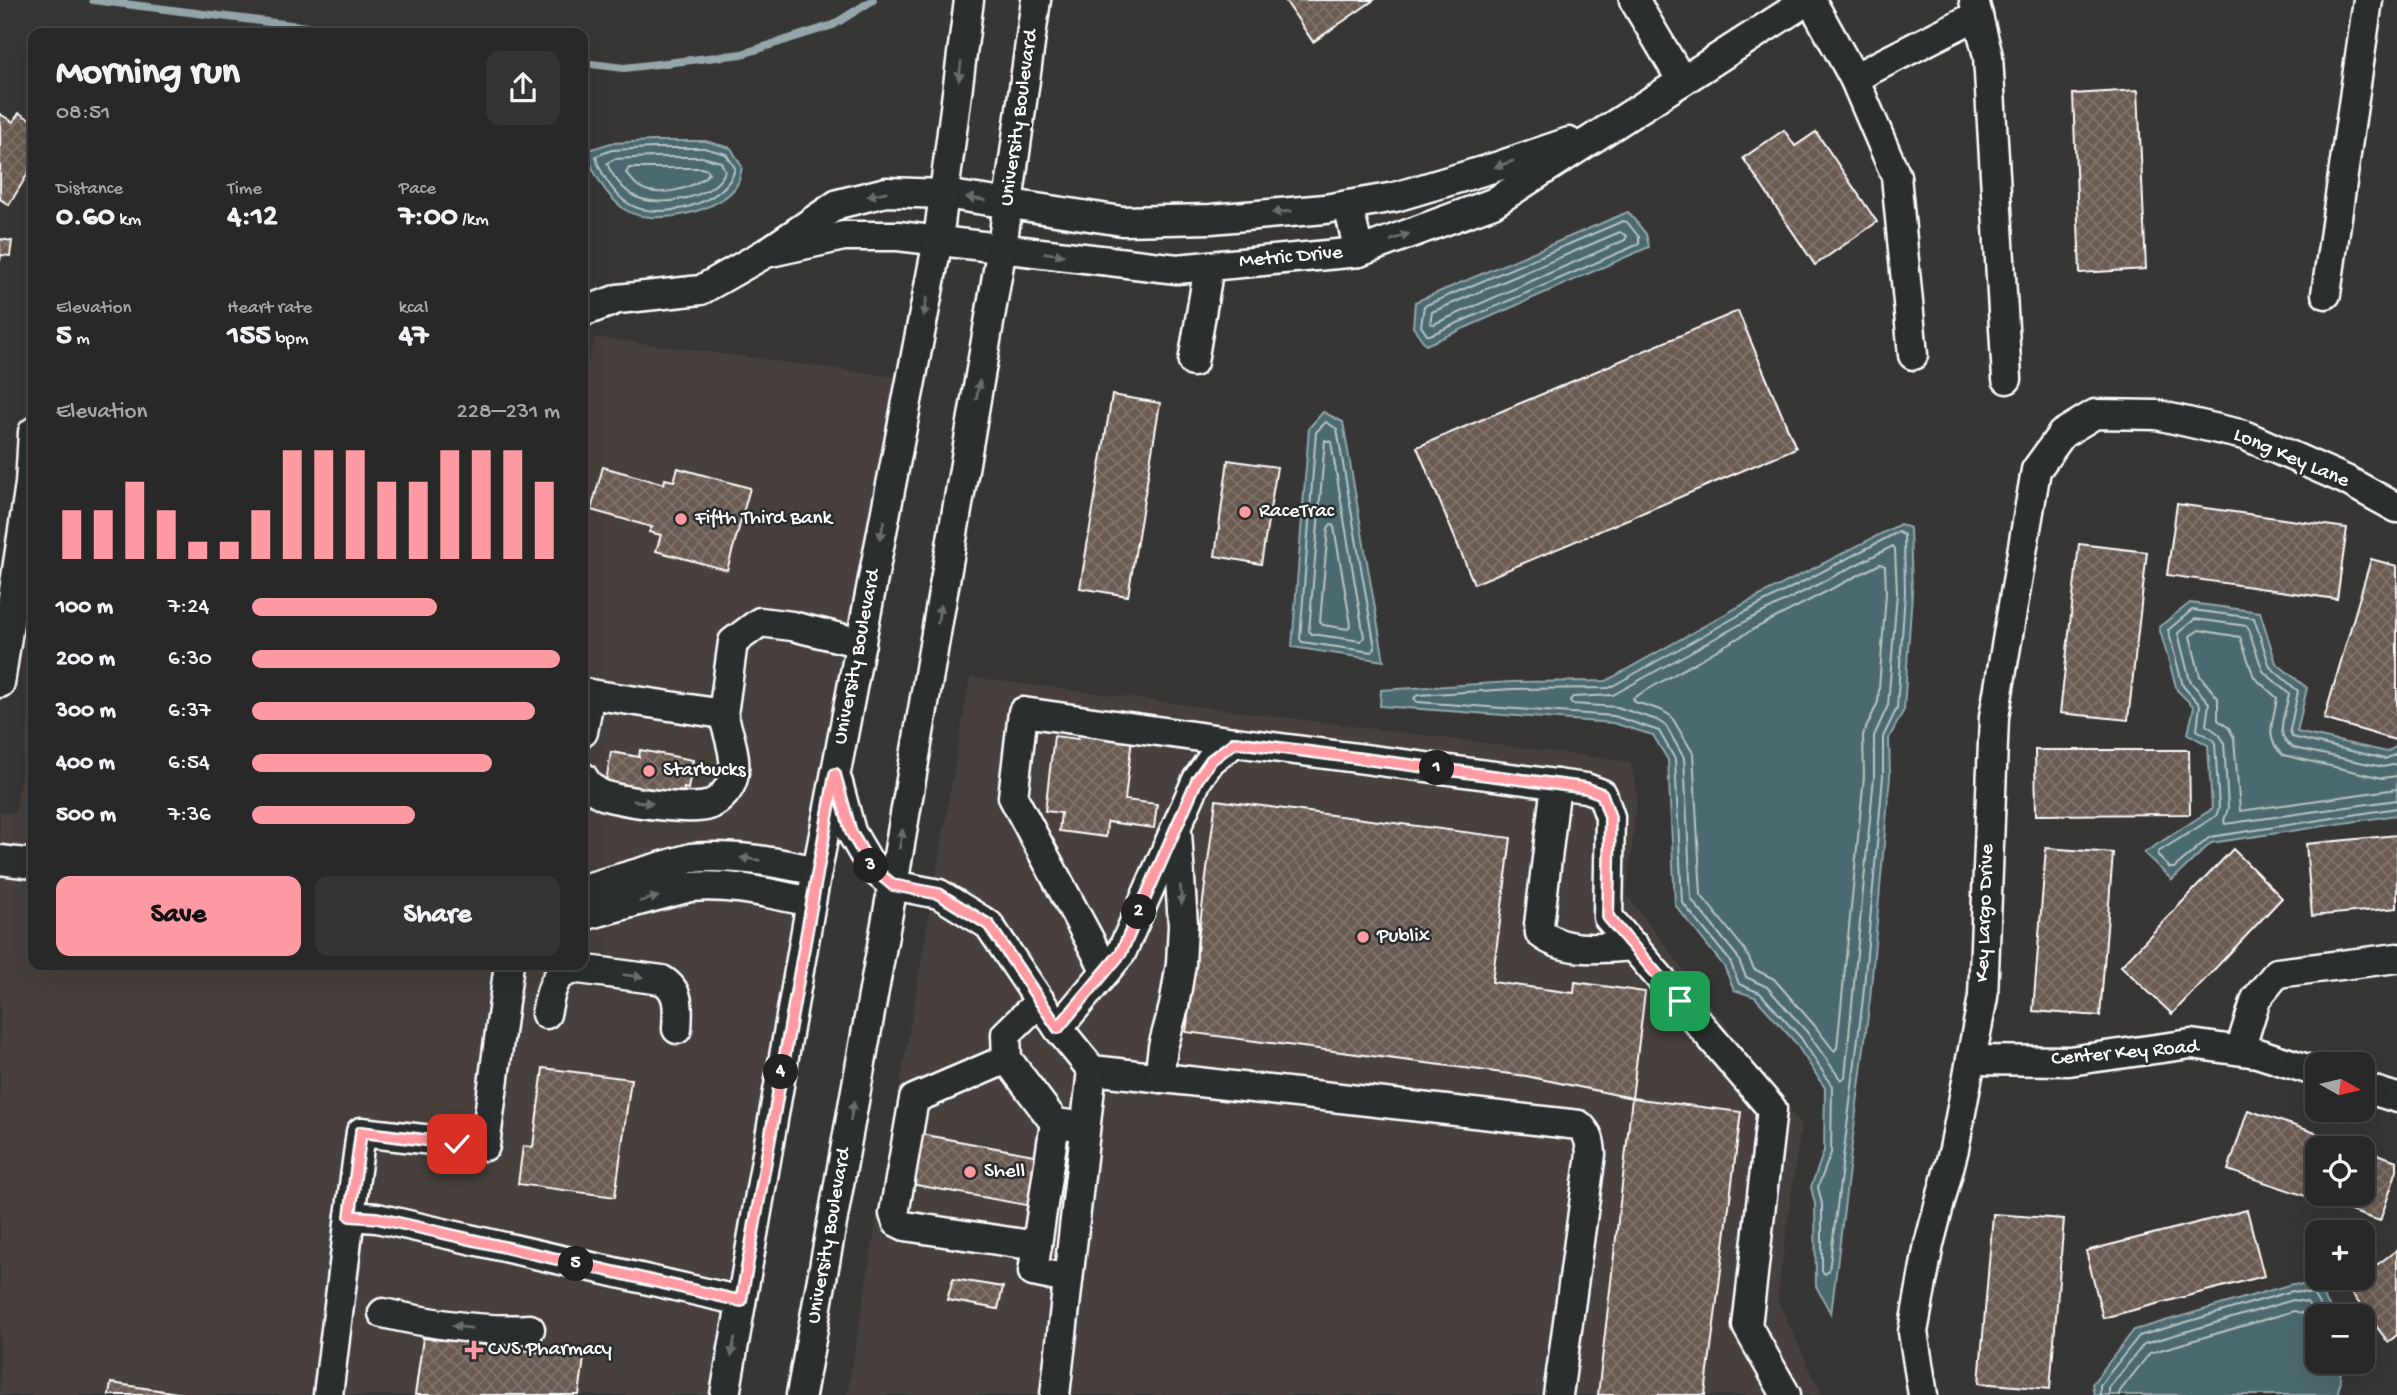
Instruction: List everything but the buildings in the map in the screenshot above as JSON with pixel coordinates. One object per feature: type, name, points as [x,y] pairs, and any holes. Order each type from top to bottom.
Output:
[{"type":"street","name":"University Boulevard","points":[[801,1395],[893,885],[1002,247],[1036,0]]},
{"type":"street","points":[[1634,0],[1682,81]]},
{"type":"street","name":"Metric Drive","points":[[766,253],[844,236],[898,236],[1177,269],[1359,252],[1493,203],[1810,0]]},
{"type":"street","points":[[1810,0],[1854,79],[1896,176],[1913,355]]},
{"type":"street","points":[[2326,294],[2368,0]]},
{"type":"street","name":"University Boulevard","points":[[725,1395],[811,902],[937,240],[969,2]]},
{"type":"street","points":[[1854,79],[1976,7],[1988,56],[2007,379]]},
{"type":"street","name":"Metric Drive","points":[[766,253],[838,204],[886,192],[944,194],[1122,221],[1211,219],[1348,205],[1395,197],[1496,167],[1614,126]]},
{"type":"street","points":[[1348,205],[1359,252]]},
{"type":"street","points":[[588,310],[618,299],[701,290],[766,253]]},
{"type":"street","points":[[1193,362],[1209,266]]},
{"type":"street","name":"Long Key Lane","points":[[2062,434],[2095,414],[2157,415],[2244,435],[2346,480],[2397,508]]},
{"type":"street","name":"Key Largo Drive","points":[[1923,1395],[1913,1332],[1929,1244],[1954,1149],[1983,997],[1994,717],[2036,470],[2062,434]]},
{"type":"street","points":[[0,682],[28,497]]},
{"type":"street","points":[[588,783],[594,790],[613,797],[693,809],[716,802],[730,785],[734,768],[723,714],[733,642],[760,622],[792,626],[861,643]]},
{"type":"street","points":[[588,694],[723,714]]},
{"type":"street","points":[[1106,971],[1013,797],[1023,712],[1586,788],[1602,794],[1610,817],[1608,917],[1772,1110],[1747,1326],[1786,1395]]},
{"type":"street","points":[[1058,1028],[1121,953],[1197,780],[1211,760],[1235,742]]},
{"type":"street","points":[[835,774],[851,832],[872,868],[893,885],[939,894],[989,925],[1058,1028],[1092,1070],[1579,1125],[1587,1131],[1591,1154],[1558,1395]]},
{"type":"street","points":[[1556,784],[1538,925],[1540,933],[1550,941],[1567,947],[1634,946]]},
{"type":"street","points":[[1159,1078],[1181,964],[1183,925],[1177,827]]},
{"type":"street","points":[[588,888],[706,856],[755,860],[817,871]]},
{"type":"street","points":[[0,860],[28,863]]},
{"type":"street","points":[[588,915],[690,887],[705,886],[749,888],[811,902]]},
{"type":"street","points":[[2240,1051],[2256,999],[2277,973],[2397,958]]},
{"type":"street","points":[[328,1395],[361,1132],[485,1146],[508,970]]},
{"type":"street","points":[[546,1014],[554,981],[560,974],[570,970]]},
{"type":"street","points":[[587,970],[662,980],[669,984],[677,1000],[677,1029]]},
{"type":"street","points":[[1040,1002],[1006,1034],[1007,1059],[1055,1124],[1033,1272],[1068,1279]]},
{"type":"street","name":"Center Key Road","points":[[1971,1059],[2069,1061],[2191,1044],[2257,1053],[2305,1068]]},
{"type":"street","points":[[1007,1059],[914,1098],[894,1214],[897,1223],[905,1226],[1037,1246]]},
{"type":"street","points":[[1055,1395],[1092,1070]]},
{"type":"street","points":[[2375,1091],[2397,1098]]},
{"type":"street","points":[[1055,1124],[1085,1127]]},
{"type":"street","points":[[350,1216],[377,1218],[741,1301]]},
{"type":"street","points":[[383,1313],[414,1320],[498,1331],[530,1329]]},
{"type":"shaded area","points":[[594,337],[904,378],[723,1395],[0,1395],[0,812],[15,814],[28,727],[28,970],[588,970],[588,362]]},
{"type":"shaded area","points":[[970,677],[1631,762],[1637,797],[1627,895],[1801,1125],[1777,1299],[1822,1395],[847,1395]]},
{"type":"water","points":[[705,141],[731,148],[742,167],[738,183],[730,193],[703,209],[668,217],[636,215],[624,209],[611,197],[600,183],[588,158],[588,150],[611,143]]},
{"type":"water","points":[[1628,212],[1646,234],[1649,247],[1426,345],[1413,327],[1415,302]]},
{"type":"water","points":[[1323,412],[1343,422],[1384,661],[1292,647],[1309,428]]},
{"type":"water","points":[[1900,524],[1910,528],[1912,593],[1904,710],[1889,738],[1890,777],[1870,999],[1831,1314],[1816,1286],[1815,1204],[1811,1187],[1824,1151],[1825,1088],[1795,1042],[1755,997],[1734,990],[1724,966],[1675,905],[1668,760],[1653,735],[1613,723],[1380,706],[1381,690],[1512,682],[1606,681],[1740,606]]},
{"type":"water","points":[[2190,603],[2260,612],[2276,663],[2307,688],[2297,732],[2387,752],[2397,746],[2397,815],[2211,843],[2172,880],[2144,853],[2212,809],[2208,745],[2188,734],[2194,707],[2177,690],[2159,627]]},
{"type":"water","points":[[2292,1284],[2305,1286],[2305,1290],[2319,1290],[2328,1304],[2305,1304],[2305,1374],[2340,1374],[2337,1395],[2094,1395],[2092,1384],[2134,1330]]},
{"type":"waterway","points":[[93,0],[315,28]]},
{"type":"waterway","points":[[588,64],[624,68],[742,54],[833,25],[873,0]]},
{"type":"place","name":"RaceTrac","points":[[1245,512]]},
{"type":"place","name":"Fifth Third Bank","points":[[681,519]]},
{"type":"place","name":"Starbucks","points":[[649,771]]},
{"type":"place","name":"Publix","points":[[1363,937]]},
{"type":"place","name":"Shell","points":[[970,1172]]},
{"type":"place","name":"CVS Pharmacy","points":[[474,1350]]},
{"type":"route","points":[[457,1144],[361,1132],[350,1216],[377,1218],[741,1301],[835,774],[851,832],[872,868],[893,885],[939,894],[989,925],[1058,1028],[1121,953],[1197,780],[1211,760],[1235,742],[1586,788],[1602,794],[1610,817],[1608,917],[1680,1001]]}]
